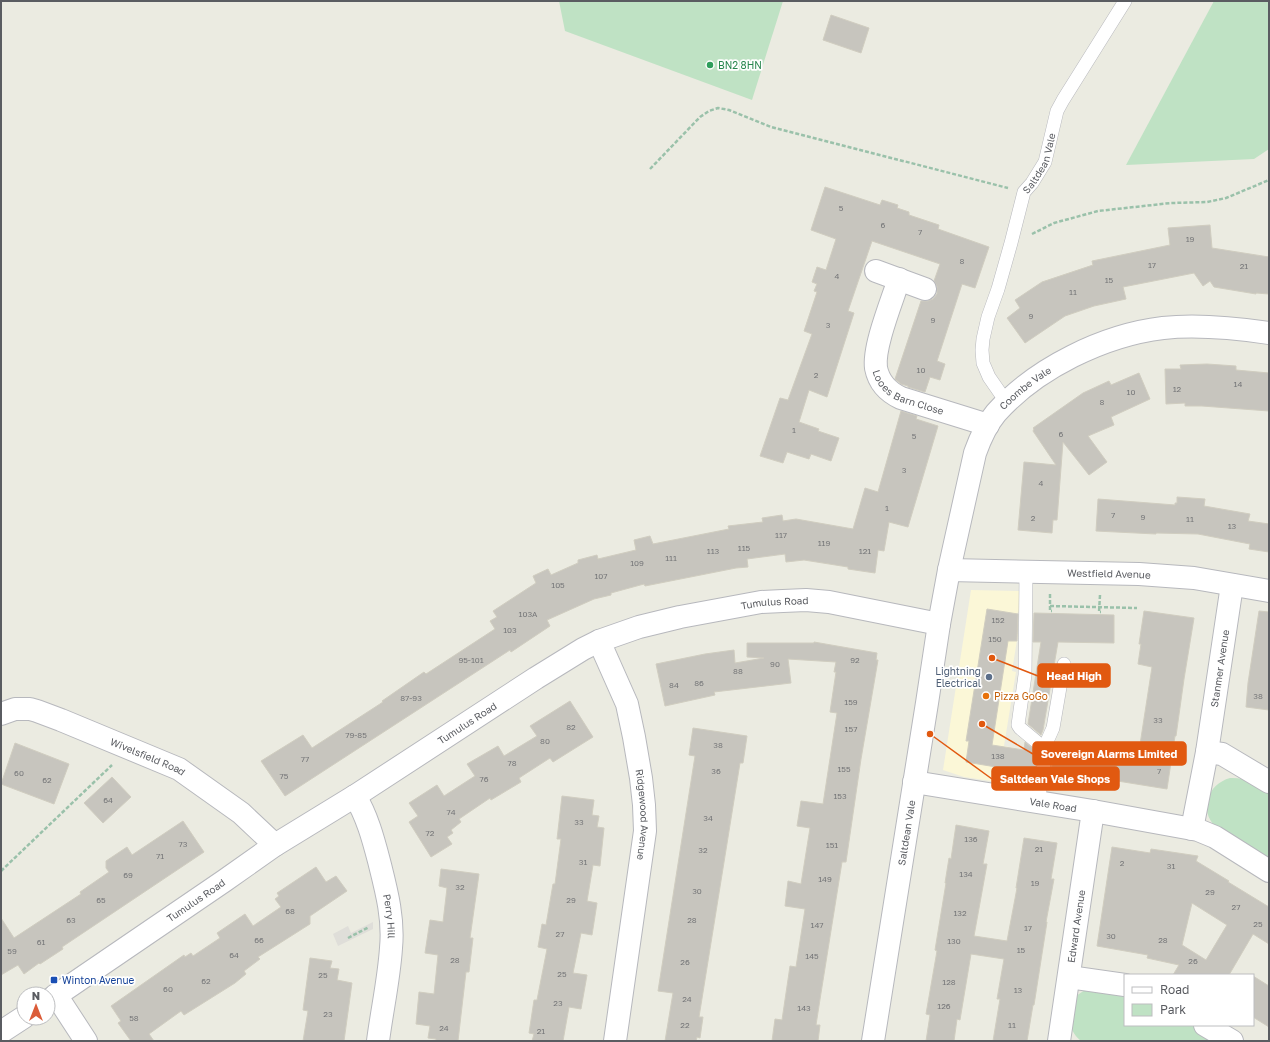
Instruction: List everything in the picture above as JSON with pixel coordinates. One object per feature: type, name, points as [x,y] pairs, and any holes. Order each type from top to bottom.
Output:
[{"type":"street","points":[[876,271],[925,289]]},
{"type":"street","name":"Looes Barn Close","points":[[899,279],[883,326],[877,353],[876,368],[880,380],[889,391],[900,398],[988,425]]},
{"type":"street","name":"Coombe Vale","points":[[939,624],[949,570],[975,453],[980,439],[988,425],[1007,403],[1034,380],[1065,360],[1092,347],[1130,334],[1163,328],[1185,327],[1230,328],[1269,333]]},
{"type":"street","name":"Westfield Avenue","points":[[949,570],[1139,574],[1194,578],[1269,591]]},
{"type":"street","name":"Stanmer Avenue","points":[[1192,829],[1207,752],[1232,585]]},
{"type":"street","name":"Tumulus Road","points":[[56,995],[276,845],[355,796],[530,682],[583,649],[599,641],[639,627],[680,617],[761,602],[806,600],[829,602],[939,624]]},
{"type":"street","name":"Saltdean Vale","points":[[873,1041],[939,624]]},
{"type":"street","name":"Ridgewood Avenue","points":[[599,641],[627,704],[634,737],[644,805],[645,831],[615,1041]]},
{"type":"street","name":"Wivelsfield Road","points":[[1,714],[15,709],[37,711],[179,770],[241,813],[276,845]]},
{"type":"street","points":[[1207,752],[1222,754],[1269,782]]},
{"type":"street","name":"Vale Road","points":[[914,782],[1093,811],[1192,829]]},
{"type":"street","name":"Perry Hill","points":[[355,796],[364,813],[371,832],[385,884],[390,916],[391,947],[378,1041]]},
{"type":"street","name":"Edward Avenue","points":[[1059,1041],[1093,811]]},
{"type":"street","points":[[1192,829],[1215,837],[1269,871]]},
{"type":"street","points":[[1068,977],[1124,985]]},
{"type":"street","points":[[56,1003],[86,1041]]},
{"type":"street","points":[[1,1032],[16,1022]]},
{"type":"street","points":[[1207,1026],[1232,1041]]},
{"type":"lane","name":"Saltdean Vale","points":[[1007,403],[989,377],[983,363],[982,350],[988,317],[998,289],[1024,192],[1032,183],[1045,162],[1057,111],[1062,100],[1125,1]]},
{"type":"lane","points":[[1026,572],[1025,675],[1018,725],[1044,748],[1046,752],[1038,803]]},
{"type":"lane","points":[[1044,748],[1053,728],[1064,664]]},
{"type":"path","points":[[650,169],[700,117],[709,111],[718,108],[729,110],[771,127],[1024,192]]},
{"type":"path","points":[[1011,243],[1054,223],[1098,210],[1171,203],[1208,202],[1226,198],[1269,180]]},
{"type":"path","points":[[1050,606],[1137,608]]},
{"type":"path","points":[[1,871],[106,771],[128,748]]},
{"type":"shaded area","points":[[971,590],[1019,591],[1020,612],[1017,613],[1014,633],[1018,634],[1012,671],[1016,672],[1004,746],[1039,753],[1032,787],[964,777],[943,770]]},
{"type":"shaded area","points":[[373,922],[373,929],[338,946],[333,934],[348,926],[351,933]]},
{"type":"green space","name":"BN2 8HN","points":[[559,1],[783,1],[752,100],[565,31]]},
{"type":"green space","points":[[1214,1],[1269,1],[1269,149],[1254,159],[1126,165]]},
{"type":"green space","points":[[1230,778],[1246,780],[1269,793],[1269,860],[1216,827],[1211,820],[1207,806],[1208,798],[1216,786],[1222,781]]},
{"type":"green space","points":[[1087,989],[1124,992],[1124,1026],[1193,1026],[1218,1041],[1081,1041],[1073,1032],[1070,1022],[1070,1011],[1075,998]]},
{"type":"building","points":[[831,15],[869,28],[861,53],[823,40]]},
{"type":"building","points":[[825,187],[880,205],[882,200],[898,205],[897,208],[909,212],[909,215],[939,225],[938,229],[989,247],[975,288],[962,284],[937,361],[945,364],[940,380],[930,377],[925,392],[901,384],[895,379],[921,301],[933,299],[937,294],[937,286],[934,281],[940,264],[872,241],[848,311],[854,313],[827,397],[809,390],[799,422],[819,429],[818,431],[839,438],[831,461],[811,454],[809,459],[787,452],[783,463],[760,456],[780,398],[788,400],[812,334],[804,331],[817,292],[814,291],[817,284],[812,282],[817,267],[826,270],[836,239],[811,230]]},
{"type":"building","points":[[1210,225],[1212,248],[1269,257],[1269,294],[1256,294],[1214,287],[1210,281],[1203,286],[1194,273],[1123,287],[1126,299],[1094,306],[1065,316],[1025,343],[1007,318],[1020,308],[1015,300],[1042,282],[1093,265],[1092,261],[1170,245],[1168,228]]},
{"type":"building","points":[[1207,364],[1236,366],[1236,370],[1269,373],[1269,411],[1185,406],[1185,403],[1166,404],[1165,369],[1181,369],[1180,365]]},
{"type":"building","points":[[1139,373],[1150,399],[1111,417],[1114,425],[1088,436],[1107,462],[1089,475],[1063,442],[1057,520],[1053,520],[1052,533],[1018,530],[1024,462],[1056,465],[1033,431],[1033,428],[1083,393],[1109,381],[1111,385]]},
{"type":"building","points":[[901,411],[917,416],[916,419],[938,426],[908,527],[889,522],[884,551],[878,550],[875,573],[804,560],[786,562],[785,554],[747,559],[748,567],[645,586],[644,584],[611,593],[611,595],[594,599],[547,620],[550,626],[511,652],[510,650],[285,796],[261,761],[303,735],[312,748],[383,702],[382,701],[424,672],[426,674],[495,629],[490,621],[497,617],[493,611],[536,583],[533,576],[548,569],[551,575],[578,563],[578,560],[597,555],[598,559],[636,550],[634,540],[650,536],[653,544],[729,529],[728,526],[763,522],[762,518],[782,515],[783,521],[796,519],[853,529],[865,488],[878,492]]},
{"type":"building","points":[[1177,497],[1205,499],[1204,506],[1250,514],[1248,521],[1269,524],[1269,552],[1249,549],[1250,544],[1198,534],[1156,534],[1096,531],[1098,499],[1175,505],[1175,503],[1177,503]]},
{"type":"building","points":[[987,609],[1018,614],[1017,641],[1008,641],[992,745],[1024,750],[1025,742],[1038,753],[1035,771],[1027,770],[1026,772],[966,762],[969,741],[966,741]]},
{"type":"building","points":[[1144,611],[1194,618],[1167,789],[1099,778],[1098,781],[1051,774],[1054,752],[1053,747],[1086,752],[1087,744],[1139,751],[1152,667],[1138,664],[1141,644],[1139,644]]},
{"type":"building","points":[[1259,611],[1269,612],[1269,710],[1246,707],[1248,683]]},
{"type":"building","points":[[1034,613],[1114,615],[1114,643],[1058,642],[1041,735],[1028,724],[1041,642],[1033,642]]},
{"type":"building","points":[[814,642],[877,653],[876,660],[878,660],[861,759],[846,862],[842,862],[821,993],[816,1025],[820,1025],[818,1041],[772,1041],[775,1019],[782,1020],[790,966],[796,967],[805,909],[785,906],[788,881],[801,884],[810,828],[797,826],[801,801],[823,804],[837,713],[830,712],[836,662],[788,659],[791,683],[714,692],[715,695],[665,706],[656,664],[734,650],[735,663],[764,658],[747,657],[747,643]]},
{"type":"building","points":[[570,701],[593,737],[553,762],[550,758],[519,778],[521,782],[491,800],[490,798],[459,819],[461,822],[451,830],[453,833],[447,837],[452,844],[431,857],[409,822],[418,816],[409,803],[437,785],[444,796],[475,776],[467,764],[498,746],[504,756],[537,736],[530,726]]},
{"type":"building","points":[[693,728],[747,736],[743,763],[740,763],[699,1017],[703,1017],[700,1038],[697,1037],[696,1041],[665,1041],[673,993],[658,991],[695,756],[689,755]]},
{"type":"building","points":[[15,743],[69,764],[54,804],[1,784]]},
{"type":"building","points":[[112,777],[131,797],[103,823],[84,803]]},
{"type":"building","points":[[562,796],[594,800],[592,815],[599,816],[597,827],[604,828],[600,866],[593,865],[587,901],[597,903],[592,935],[581,933],[573,973],[587,975],[581,1009],[569,1007],[563,1041],[532,1041],[534,1034],[529,1033],[534,1000],[537,1000],[547,949],[538,947],[542,924],[546,925],[553,884],[555,884],[561,839],[557,839]]},
{"type":"building","points":[[183,821],[204,852],[24,974],[18,965],[1,975],[1,918],[14,938],[81,894],[80,892],[109,872],[106,868],[106,861],[127,847],[132,855]]},
{"type":"building","points":[[956,825],[989,831],[983,864],[987,864],[974,936],[1007,941],[1017,888],[1024,838],[1057,843],[1051,879],[1054,879],[1027,1041],[993,1041],[1000,999],[997,999],[1004,959],[971,954],[960,1020],[957,1019],[954,1041],[926,1041],[930,1015],[926,1014],[937,951],[935,950],[945,883],[949,858],[951,859]]},
{"type":"building","points":[[1112,847],[1150,853],[1151,849],[1198,856],[1196,861],[1269,907],[1269,944],[1253,934],[1230,974],[1174,974],[1179,965],[1147,958],[1148,955],[1097,946]],"holes":[[[1192,903],[1227,925],[1206,960],[1182,945]]]},
{"type":"building","points":[[316,867],[326,882],[336,876],[347,891],[310,916],[310,924],[258,957],[260,959],[244,971],[246,974],[235,983],[184,1015],[181,1011],[149,1034],[154,1041],[131,1041],[118,1023],[121,1021],[111,1006],[184,955],[185,957],[191,953],[193,956],[220,938],[217,933],[245,914],[253,926],[281,907],[275,899],[279,896],[277,893]]},
{"type":"building","points":[[441,869],[479,874],[470,938],[473,938],[469,972],[466,972],[458,1041],[436,1041],[436,1039],[428,1038],[430,1026],[416,1024],[419,992],[434,994],[438,955],[425,953],[430,920],[443,922],[447,888],[439,886]]},
{"type":"building","points":[[310,958],[332,961],[330,968],[339,969],[337,980],[352,983],[344,1041],[303,1041],[308,1011],[303,1010]]},
{"type":"building","points":[[1254,977],[1269,986],[1269,1027],[1254,1018]]},
{"type":"place","name":"BN2 8HN","points":[[710,65]]},
{"type":"place","name":"Head High","points":[[992,658]]},
{"type":"place","name":"Lightning Electrical","points":[[989,677]]},
{"type":"place","name":"Pizza GoGo","points":[[986,696]]},
{"type":"place","name":"Sovereign Alarms Limited","points":[[982,724]]},
{"type":"place","name":"Saltdean Vale Shops","points":[[930,734]]},
{"type":"place","name":"Winton Avenue","points":[[54,980]]}]
